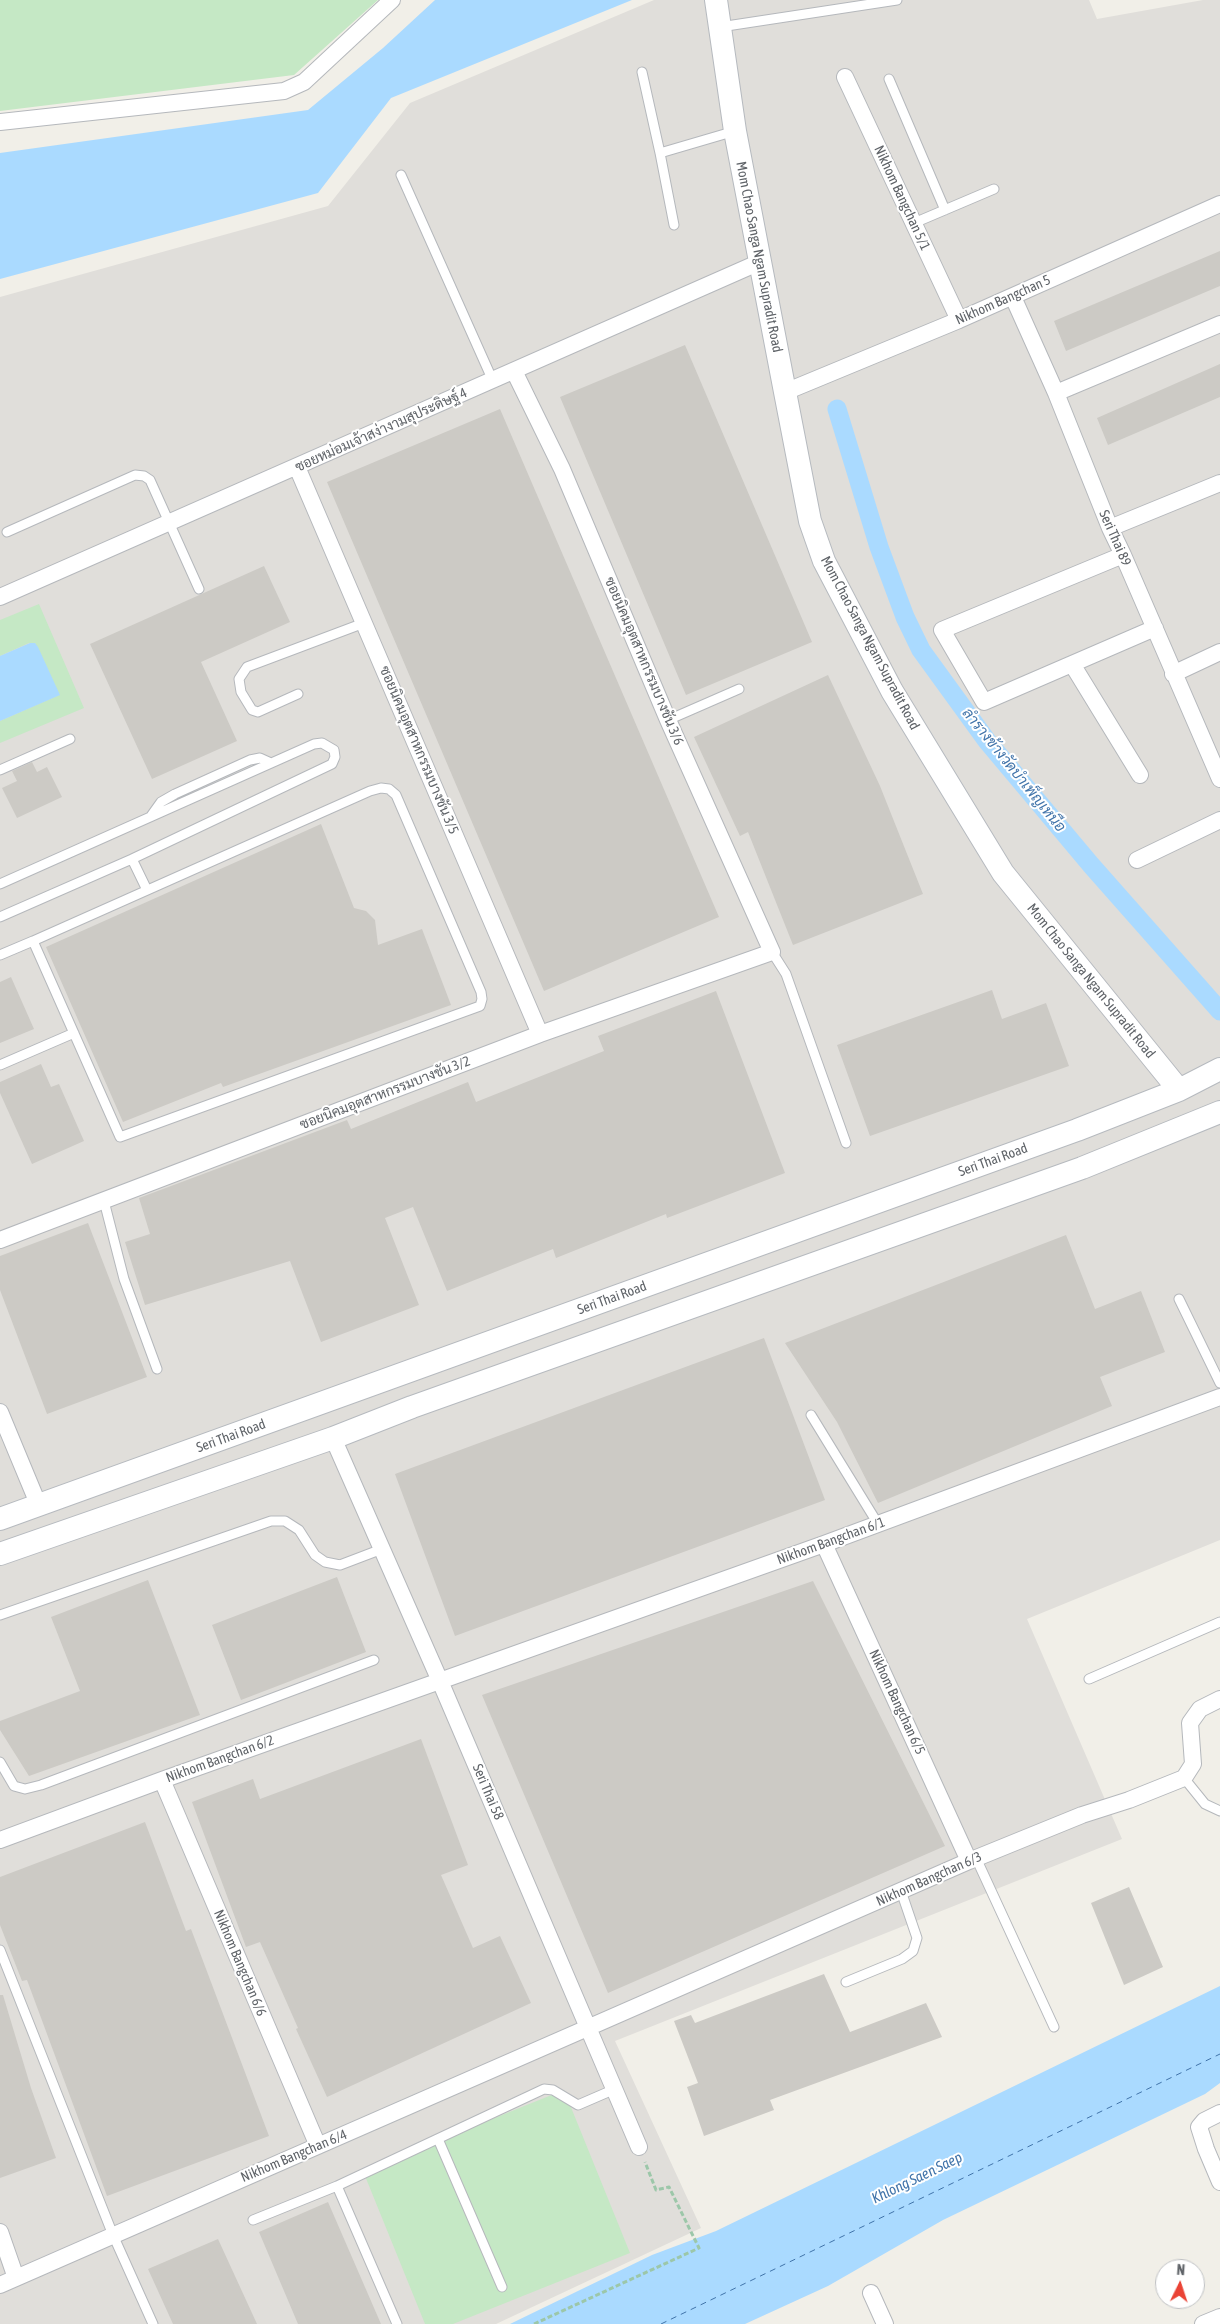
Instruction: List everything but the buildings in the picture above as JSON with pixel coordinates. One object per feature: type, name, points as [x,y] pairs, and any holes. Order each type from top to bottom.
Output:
[{"type":"main road","name":"Mom Chao Sanga Ngam Supradit Road","points":[[716,0],[735,130],[785,392],[810,521],[824,561],[892,691],[1003,873],[1180,1090]]},
{"type":"main road","name":"Seri Thai Road","points":[[0,1519],[1077,1130],[1180,1090],[1220,1069]]},
{"type":"main road","points":[[0,1554],[333,1438],[422,1404],[1082,1168],[1220,1112]]},
{"type":"main road","points":[[38,1506],[52,1536]]},
{"type":"street","points":[[0,122],[284,91],[304,82],[392,0]]},
{"type":"street","name":"Nikhom Bangchan 5/1","points":[[845,77],[960,320]]},
{"type":"street","name":"Nikhom Bangchan 5","points":[[785,392],[960,320],[1220,204]]},
{"type":"street","name":"ซอยหม่อมเจ้าสง่างามสุประดิษฐ์ 4","points":[[0,596],[760,262]]},
{"type":"street","name":"Seri Thai 89","points":[[1013,296],[1056,393],[1110,528],[1220,779]]},
{"type":"street","points":[[1056,393],[1220,324]]},
{"type":"street","name":"ซอยนิคมอุตสาหกรรมบางชัน 3/6","points":[[514,371],[562,469],[668,720],[772,952]]},
{"type":"street","name":"ซอยนิคมอุตสาหกรรมบางชัน 3/5","points":[[297,467],[540,1034]]},
{"type":"street","points":[[1110,528],[1220,483]]},
{"type":"street","points":[[1123,555],[942,630],[984,702],[1155,628]]},
{"type":"street","points":[[1173,674],[1220,652]]},
{"type":"street","points":[[1072,664],[1140,775]]},
{"type":"street","points":[[1137,860],[1220,820]]},
{"type":"street","name":"ซอยนิคมอุตสาหกรรมบางชัน 3/2","points":[[0,1240],[540,1034],[772,952]]},
{"type":"street","name":"Nikhom Bangchan 6/1","points":[[440,1681],[824,1544],[1220,1397]]},
{"type":"street","points":[[0,1412],[38,1506]]},
{"type":"street","name":"Seri Thai 58","points":[[333,1438],[440,1681],[639,2147]]},
{"type":"street","name":"Nikhom Bangchan 6/5","points":[[824,1544],[973,1859]]},
{"type":"street","name":"Nikhom Bangchan 6/2","points":[[0,1840],[440,1681]]},
{"type":"street","points":[[1184,1778],[1193,1764],[1190,1723],[1200,1709],[1220,1700]]},
{"type":"street","name":"Nikhom Bangchan 6/3","points":[[589,2029],[973,1859],[1082,1815],[1129,1800],[1184,1778]]},
{"type":"street","name":"Nikhom Bangchan 6/6","points":[[162,1780],[318,2146]]},
{"type":"street","name":"Nikhom Bangchan 6/4","points":[[0,2286],[113,2235],[589,2029]]},
{"type":"street","points":[[1220,2113],[1204,2120],[1199,2127],[1220,2182]]},
{"type":"street","points":[[0,2232],[16,2278]]},
{"type":"street","points":[[871,2293],[885,2324]]},
{"type":"street","points":[[1203,2324],[1220,2317]]},
{"type":"lane","points":[[720,27],[897,0]]},
{"type":"lane","points":[[642,72],[674,225]]},
{"type":"lane","points":[[889,79],[945,210]]},
{"type":"lane","points":[[660,153],[735,130]]},
{"type":"lane","points":[[401,175],[493,380]]},
{"type":"lane","points":[[914,223],[994,189]]},
{"type":"lane","points":[[7,532],[135,475],[144,476],[150,480],[198,589]]},
{"type":"lane","points":[[298,694],[258,712],[252,710],[241,692],[239,679],[247,667],[364,623]]},
{"type":"lane","points":[[668,720],[739,689]]},
{"type":"lane","points":[[0,770],[70,739]]},
{"type":"lane","points":[[0,884],[151,816],[161,802],[175,794],[250,760],[260,758],[271,763],[314,744],[322,743],[330,746],[335,757],[332,764],[132,859],[0,917]]},
{"type":"lane","points":[[0,955],[33,940],[370,791],[389,789],[396,795],[481,992],[480,1006],[120,1137],[33,940]]},
{"type":"lane","points":[[132,859],[147,890]]},
{"type":"lane","points":[[772,952],[786,974],[846,1143]]},
{"type":"lane","points":[[0,1065],[74,1033]]},
{"type":"lane","points":[[104,1201],[124,1279],[157,1369]]},
{"type":"lane","points":[[1179,1299],[1220,1383]]},
{"type":"lane","points":[[811,1415],[878,1524]]},
{"type":"lane","points":[[0,1616],[271,1521],[285,1521],[299,1530],[315,1554],[325,1562],[340,1565],[382,1550]]},
{"type":"lane","points":[[1089,1679],[1220,1622]]},
{"type":"lane","points":[[0,1762],[14,1786],[25,1789],[41,1785],[374,1660]]},
{"type":"lane","points":[[1184,1778],[1205,1804],[1220,1811]]},
{"type":"lane","points":[[973,1859],[1054,2027]]},
{"type":"lane","points":[[846,1982],[902,1959],[913,1952],[918,1938],[901,1891]]},
{"type":"lane","points":[[0,1950],[113,2235],[153,2324]]},
{"type":"lane","points":[[253,2220],[337,2186],[544,2089],[553,2090],[578,2105],[615,2089]]},
{"type":"lane","points":[[438,2139],[502,2287]]},
{"type":"lane","points":[[337,2186],[397,2324]]},
{"type":"path","points":[[534,2324],[699,2248],[669,2187],[656,2190],[639,2147]]},
{"type":"shaded area","points":[[654,0],[1089,0],[1097,19],[1203,0],[1220,0],[1220,1540],[1027,1619],[1122,1839],[615,2041],[701,2228],[496,2324],[0,2324],[0,297],[328,206],[410,103]]},
{"type":"green space","points":[[0,0],[378,0],[294,75],[0,111]]},
{"type":"green space","points":[[39,604],[84,708],[0,743],[0,721],[59,695],[35,643],[29,643],[0,656],[0,620]]},
{"type":"green space","points":[[564,2090],[630,2253],[453,2324],[425,2324],[363,2171]]},
{"type":"water","points":[[435,0],[632,0],[391,98],[318,193],[0,279],[0,153],[308,110],[383,48]]},
{"type":"water","points":[[30,643],[35,643],[38,647],[60,695],[0,721],[0,656]]},
{"type":"water","name":"Khlong Saen Saep","points":[[1220,1986],[1220,2083],[1205,2094],[943,2220],[828,2286],[745,2324],[510,2324],[652,2255],[716,2231]]},
{"type":"waterway","name":"ลำรางข้างวัดบำเพ็ญเหนือ","points":[[837,409],[879,547],[905,617],[921,650],[987,741],[1091,865],[1220,1011]]},
{"type":"ferry route","points":[[661,2324],[1220,2054]]}]
